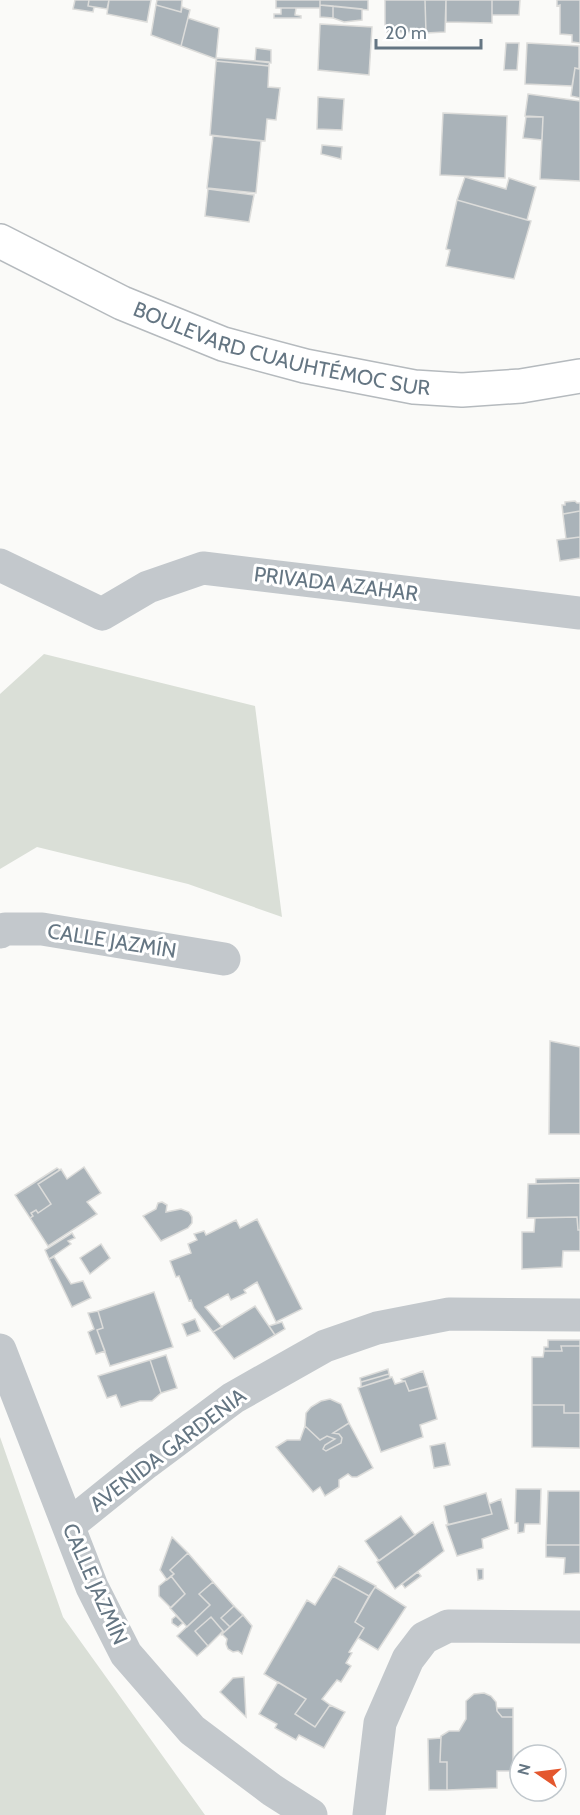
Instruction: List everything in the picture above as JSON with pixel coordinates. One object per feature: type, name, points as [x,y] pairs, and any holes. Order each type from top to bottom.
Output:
[{"type":"main road","name":"BOULEVARD CUAUHTÉMOC SUR","points":[[0,241],[122,303],[223,344],[305,366],[414,387],[462,390],[521,386],[580,376]]},
{"type":"street","name":"PRIVADA AZAHAR","points":[[0,565],[102,614],[148,587],[203,568],[580,613]]},
{"type":"street","name":"CALLE JAZMÍN","points":[[0,932],[5,928],[42,928],[224,959]]},
{"type":"street","name":"AVENIDA GARDENIA","points":[[69,1525],[146,1463],[233,1398],[325,1347],[377,1328],[449,1314],[580,1315]]},
{"type":"street","name":"CALLE JAZMÍN","points":[[0,1350],[92,1587],[126,1654],[192,1730],[272,1790],[311,1815]]},
{"type":"street","points":[[369,1815],[380,1723],[408,1659],[424,1638],[448,1626],[580,1627]]},
{"type":"shaded area","points":[[44,654],[255,706],[282,917],[188,884],[37,847],[0,869],[0,694]]},
{"type":"shaded area","points":[[0,1437],[63,1617],[205,1815],[0,1815]]},
{"type":"building","points":[[75,0],[89,0],[88,6],[94,7],[93,12],[73,9]]},
{"type":"building","points":[[89,0],[109,0],[107,9],[88,6]]},
{"type":"building","points":[[109,0],[151,0],[147,22],[107,14]]},
{"type":"building","points":[[157,0],[182,0],[181,12],[156,5]]},
{"type":"building","points":[[276,0],[320,0],[320,8],[276,8]]},
{"type":"building","points":[[320,0],[368,0],[368,10],[320,5]]},
{"type":"building","points":[[385,0],[425,0],[426,33],[385,32]]},
{"type":"building","points":[[425,0],[446,0],[445,32],[426,33]]},
{"type":"building","points":[[446,0],[492,0],[492,23],[446,22]]},
{"type":"building","points":[[492,0],[520,0],[519,15],[492,15]]},
{"type":"building","points":[[557,0],[580,0],[580,43],[572,42],[572,35],[560,34],[560,5],[557,6]]},
{"type":"building","points":[[156,5],[181,12],[182,7],[190,10],[181,46],[151,35]]},
{"type":"building","points":[[320,5],[333,6],[333,18],[320,17]]},
{"type":"building","points":[[333,6],[362,9],[362,20],[344,22],[333,18]]},
{"type":"building","points":[[281,8],[296,8],[295,15],[301,18],[274,18],[274,14],[281,14]]},
{"type":"building","points":[[188,18],[219,28],[216,59],[181,46]]},
{"type":"building","points":[[320,24],[372,27],[369,75],[318,70]]},
{"type":"building","points":[[506,43],[519,43],[517,70],[504,70]]},
{"type":"building","points":[[527,43],[579,46],[579,69],[575,68],[572,86],[525,84]]},
{"type":"building","points":[[256,48],[271,50],[271,63],[255,61]]},
{"type":"building","points":[[217,58],[269,62],[269,66],[216,61]]},
{"type":"building","points":[[216,61],[269,66],[268,87],[280,88],[276,120],[267,119],[265,141],[210,135]]},
{"type":"building","points":[[575,68],[580,69],[580,98],[571,96]]},
{"type":"building","points":[[528,94],[580,101],[580,181],[540,179],[543,117],[525,116]]},
{"type":"building","points":[[318,97],[344,99],[342,130],[317,129]]},
{"type":"building","points":[[443,113],[507,116],[505,178],[440,175]]},
{"type":"building","points":[[526,117],[543,117],[542,140],[523,138]]},
{"type":"building","points":[[213,136],[261,141],[256,193],[207,188]]},
{"type":"building","points":[[322,145],[342,147],[341,159],[321,154]]},
{"type":"building","points":[[465,177],[506,189],[509,178],[536,187],[527,220],[457,200]]},
{"type":"building","points":[[208,189],[254,195],[249,222],[205,216]]},
{"type":"building","points":[[457,200],[531,221],[514,279],[446,266],[450,250],[446,249]]},
{"type":"building","points":[[565,502],[580,503],[580,511],[563,514],[562,505],[565,505]]},
{"type":"building","points":[[580,511],[580,537],[566,539],[563,514]]},
{"type":"building","points":[[580,537],[580,558],[560,561],[557,540]]},
{"type":"building","points":[[550,1041],[580,1047],[580,1134],[549,1134]]},
{"type":"building","points":[[84,1167],[101,1193],[87,1202],[97,1214],[48,1246],[30,1218],[33,1216],[31,1213],[36,1210],[38,1213],[51,1204],[38,1184],[61,1169],[67,1179]]},
{"type":"building","points":[[57,1168],[60,1170],[38,1184],[51,1204],[38,1213],[36,1210],[31,1213],[33,1216],[30,1218],[15,1195]]},
{"type":"building","points":[[580,1178],[580,1183],[536,1184],[536,1179]]},
{"type":"building","points":[[580,1183],[580,1230],[578,1230],[577,1217],[527,1218],[528,1184]]},
{"type":"building","points":[[162,1202],[167,1205],[166,1212],[181,1209],[189,1212],[192,1223],[188,1228],[161,1241],[143,1216],[156,1209],[158,1203]]},
{"type":"building","points":[[577,1217],[578,1230],[580,1230],[580,1251],[563,1251],[562,1267],[522,1269],[522,1232],[534,1232],[535,1218]]},
{"type":"building","points":[[257,1219],[302,1309],[276,1322],[257,1282],[244,1290],[246,1293],[231,1300],[228,1294],[205,1307],[222,1327],[213,1332],[194,1308],[191,1300],[189,1301],[170,1261],[191,1253],[188,1244],[197,1240],[194,1234],[204,1231],[206,1235],[236,1220],[240,1228]]},
{"type":"building","points":[[72,1233],[75,1238],[68,1241],[71,1244],[49,1259],[45,1250]]},
{"type":"building","points":[[101,1244],[110,1258],[90,1274],[80,1258]]},
{"type":"building","points":[[54,1257],[71,1284],[83,1281],[91,1298],[72,1307],[49,1259]]},
{"type":"building","points":[[154,1292],[173,1347],[110,1366],[97,1330],[103,1328],[98,1311]]},
{"type":"building","points":[[255,1306],[275,1335],[234,1359],[213,1332]]},
{"type":"building","points":[[98,1311],[103,1328],[97,1330],[105,1351],[96,1354],[88,1332],[94,1329],[88,1313]]},
{"type":"building","points":[[195,1319],[200,1331],[187,1336],[182,1324]]},
{"type":"building","points":[[282,1322],[285,1329],[275,1335],[269,1326]]},
{"type":"building","points":[[548,1340],[580,1340],[580,1346],[561,1346],[562,1351],[544,1351],[544,1347],[548,1347]]},
{"type":"building","points":[[561,1346],[580,1346],[580,1413],[564,1413],[564,1405],[532,1405],[532,1357],[543,1357],[544,1351],[562,1351]]},
{"type":"building","points":[[166,1355],[177,1388],[161,1393],[150,1360]]},
{"type":"building","points":[[150,1360],[161,1393],[152,1401],[140,1401],[121,1407],[116,1395],[107,1398],[98,1376]]},
{"type":"building","points":[[388,1369],[389,1374],[361,1382],[360,1378]]},
{"type":"building","points":[[423,1371],[428,1386],[409,1391],[405,1381],[401,1379]]},
{"type":"building","points":[[389,1374],[390,1378],[361,1387],[361,1382]]},
{"type":"building","points":[[392,1377],[395,1384],[405,1381],[409,1391],[428,1386],[437,1419],[420,1425],[423,1437],[381,1452],[358,1388]]},
{"type":"building","points":[[330,1399],[341,1404],[349,1423],[333,1433],[339,1434],[342,1438],[341,1443],[326,1451],[323,1449],[325,1445],[335,1439],[327,1436],[320,1440],[305,1426],[306,1413],[321,1401]]},
{"type":"building","points":[[532,1405],[564,1405],[564,1413],[580,1413],[580,1448],[532,1447]]},
{"type":"building","points":[[349,1423],[373,1468],[357,1477],[348,1474],[339,1480],[339,1487],[325,1496],[320,1487],[313,1492],[276,1447],[287,1440],[300,1440],[305,1426],[320,1440],[327,1436],[335,1439],[325,1445],[323,1449],[326,1451],[341,1443],[342,1438],[339,1434],[333,1433]]},
{"type":"building","points":[[445,1443],[450,1465],[434,1468],[430,1446]]},
{"type":"building","points":[[516,1489],[541,1489],[540,1524],[525,1524],[524,1532],[518,1533],[518,1523],[515,1523]]},
{"type":"building","points":[[548,1491],[580,1491],[580,1545],[546,1545]]},
{"type":"building","points":[[486,1493],[492,1514],[448,1525],[444,1506]]},
{"type":"building","points":[[501,1499],[509,1529],[482,1539],[483,1548],[457,1556],[446,1525],[492,1514],[489,1504]]},
{"type":"building","points":[[401,1516],[415,1535],[379,1561],[365,1541]]},
{"type":"building","points":[[433,1522],[444,1551],[395,1589],[377,1562]]},
{"type":"building","points":[[172,1537],[188,1553],[170,1570],[174,1574],[167,1580],[160,1570]]},
{"type":"building","points":[[546,1545],[580,1545],[580,1573],[564,1574],[565,1558],[546,1557]]},
{"type":"building","points":[[188,1553],[213,1582],[199,1594],[210,1605],[187,1627],[170,1608],[185,1594],[171,1576],[174,1574],[170,1570]]},
{"type":"building","points":[[339,1566],[376,1586],[369,1596],[333,1576]]},
{"type":"building","points":[[477,1569],[483,1569],[483,1579],[478,1580]]},
{"type":"building","points":[[418,1572],[421,1576],[405,1588],[402,1584]]},
{"type":"building","points":[[171,1576],[185,1594],[171,1608],[159,1596],[159,1586]]},
{"type":"building","points":[[333,1576],[369,1596],[355,1622],[364,1628],[349,1652],[352,1653],[346,1663],[351,1666],[341,1682],[337,1680],[322,1699],[330,1705],[315,1727],[295,1714],[306,1699],[264,1674],[307,1600],[315,1605]]},
{"type":"building","points":[[213,1582],[234,1606],[221,1618],[230,1627],[222,1634],[223,1631],[211,1617],[195,1631],[208,1646],[197,1656],[177,1636],[210,1605],[199,1594]]},
{"type":"building","points":[[375,1587],[406,1607],[378,1650],[358,1638],[364,1628],[355,1622]]},
{"type":"building","points":[[234,1606],[243,1615],[230,1627],[221,1618]]},
{"type":"building","points":[[243,1615],[252,1626],[242,1654],[228,1649],[227,1639],[222,1634]]},
{"type":"building","points":[[176,1616],[183,1623],[178,1627],[172,1623],[172,1619]]},
{"type":"building","points":[[211,1617],[223,1631],[208,1646],[195,1631]]},
{"type":"building","points":[[244,1677],[246,1717],[220,1692],[233,1678]]},
{"type":"building","points":[[278,1682],[306,1699],[295,1714],[315,1727],[330,1705],[345,1712],[324,1748],[299,1735],[296,1740],[275,1728],[277,1724],[259,1714]]},
{"type":"building","points":[[484,1693],[491,1696],[502,1717],[513,1717],[513,1743],[508,1743],[508,1771],[497,1771],[497,1788],[447,1790],[447,1762],[440,1762],[441,1736],[449,1731],[459,1731],[466,1719],[466,1701],[474,1694]]},
{"type":"building","points":[[497,1708],[513,1708],[513,1717],[502,1717]]},
{"type":"building","points":[[441,1738],[440,1762],[447,1762],[447,1790],[429,1790],[428,1739]]}]
